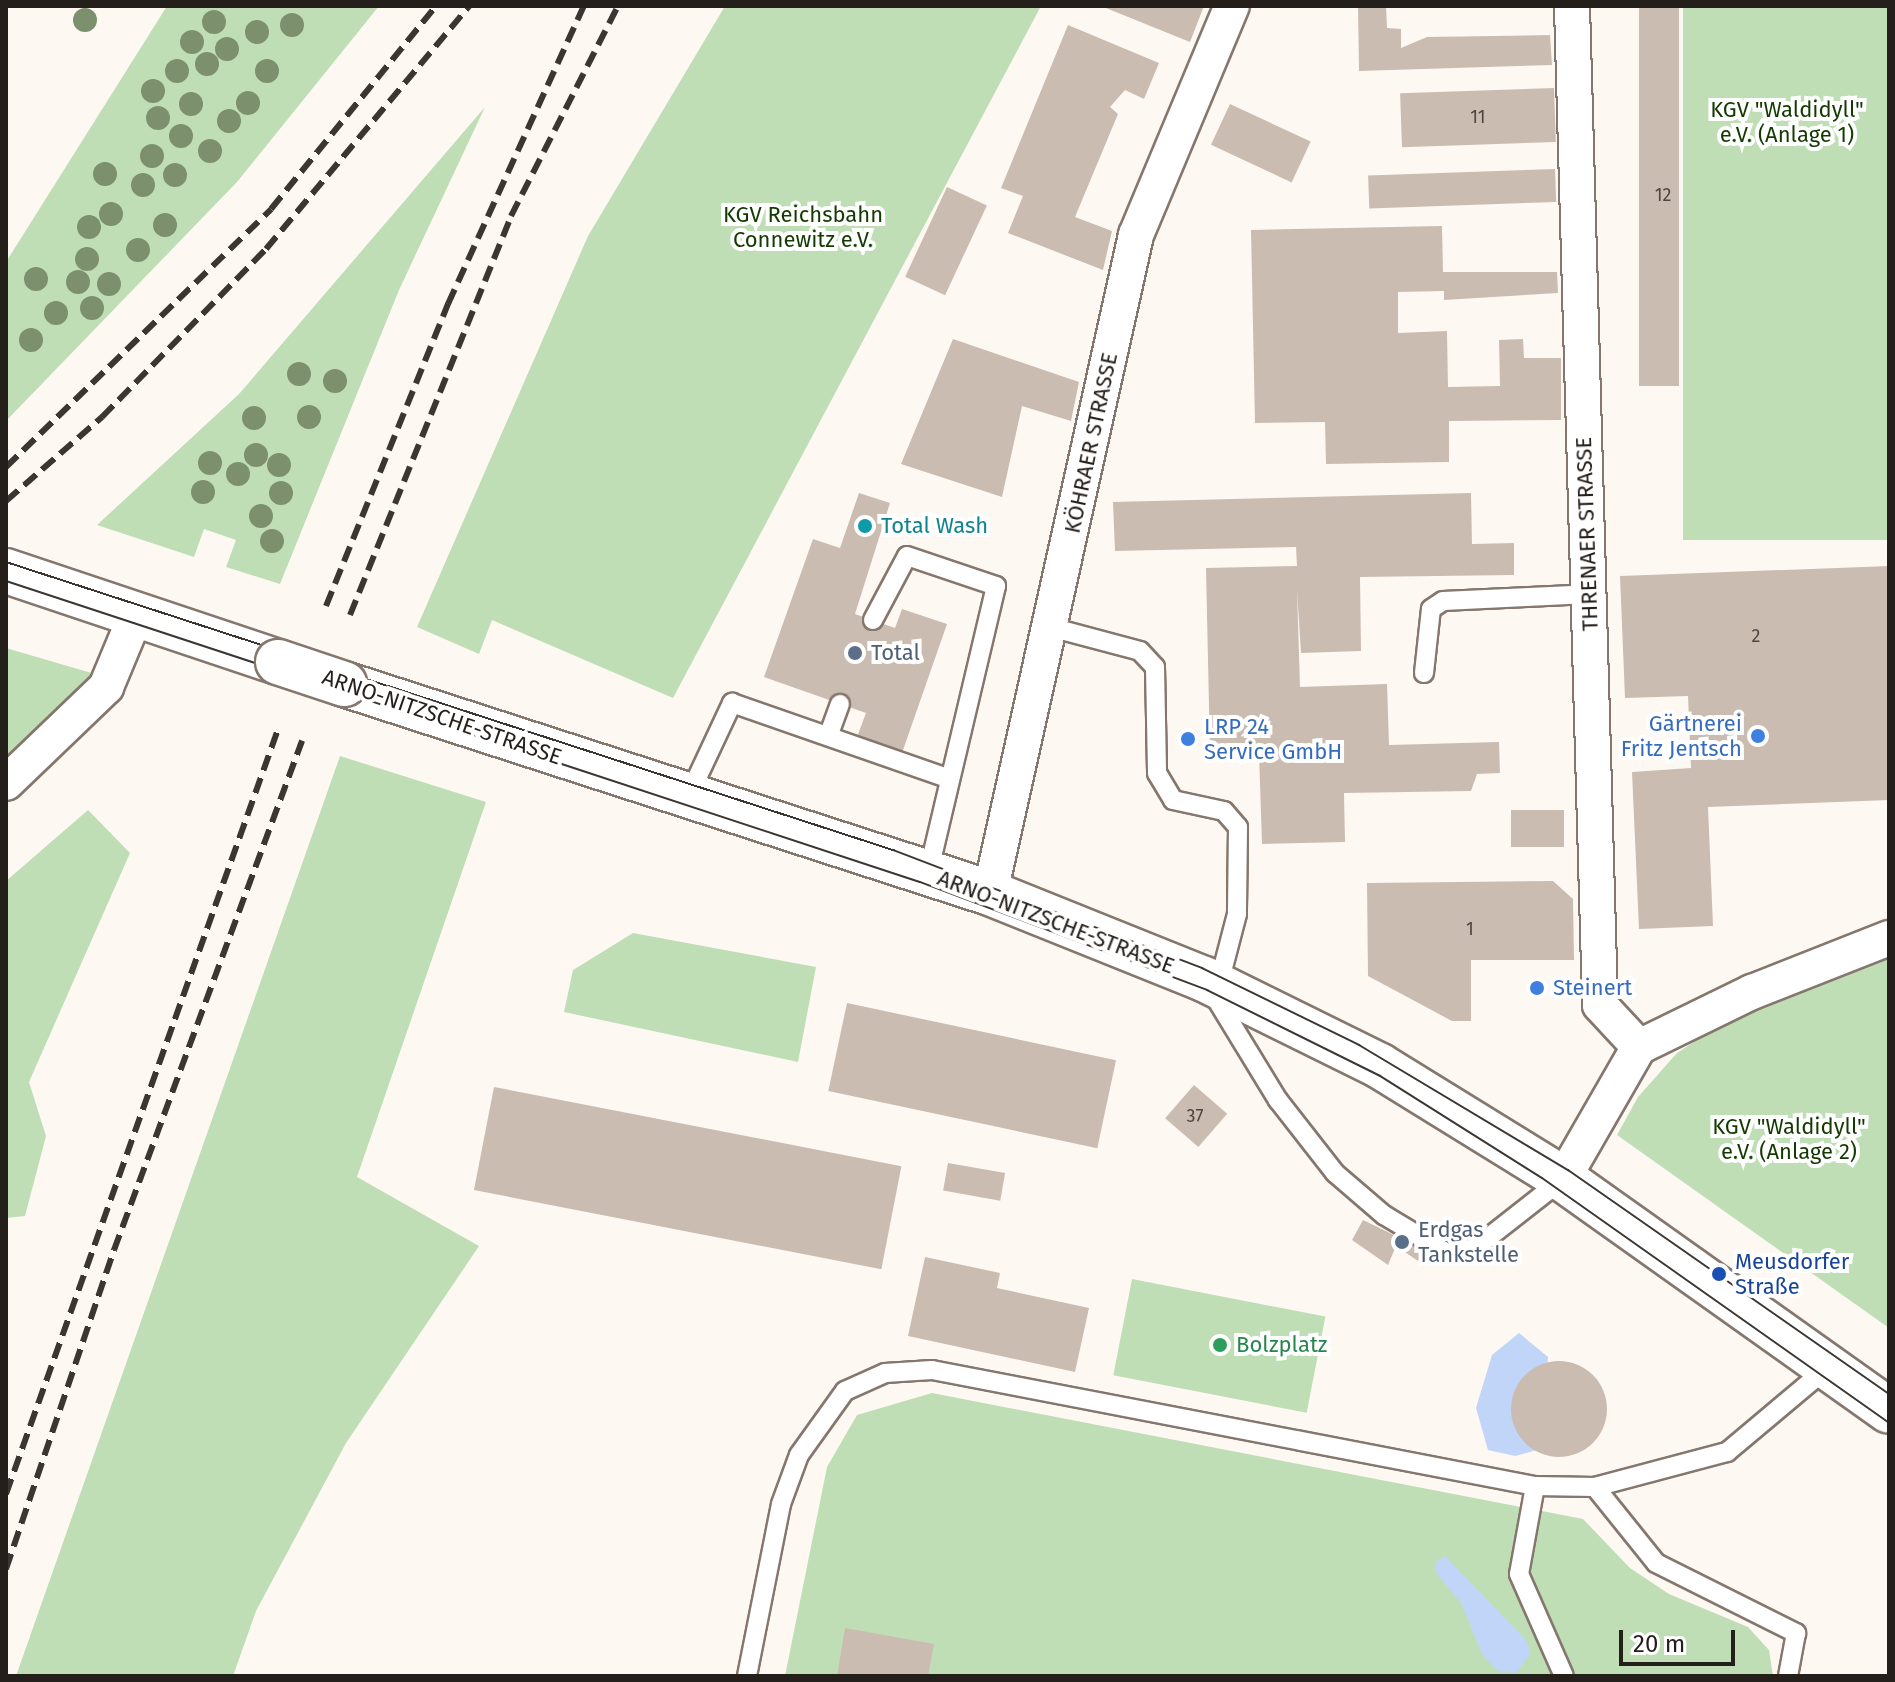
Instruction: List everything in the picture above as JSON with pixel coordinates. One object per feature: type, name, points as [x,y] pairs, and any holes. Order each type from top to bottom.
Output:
[{"type":"main road","name":"ARNO-NITZSCHE-STRASSE","points":[[6,571],[687,799],[990,893],[1211,983],[1380,1066],[1563,1179],[1889,1411]]},
{"type":"street","name":"KÖHRAER STRASSE","points":[[990,893],[1136,235],[1232,6]]},
{"type":"street","name":"THRENAER STRASSE","points":[[1572,6],[1600,1005],[1639,1047]]},
{"type":"street","points":[[6,783],[106,687],[136,615]]},
{"type":"street","points":[[1563,1179],[1639,1047],[1752,992],[1889,938]]},
{"type":"lane","points":[[873,620],[907,556],[996,586],[928,873]]},
{"type":"lane","points":[[1424,673],[1431,609],[1443,601],[1589,594]]},
{"type":"lane","points":[[1050,627],[1140,651],[1155,667],[1157,773],[1173,800],[1224,811],[1238,827],[1237,914],[1211,983],[1278,1100],[1335,1173],[1384,1215],[1449,1254],[1475,1248],[1563,1179]]},
{"type":"lane","points":[[687,799],[732,703],[829,734],[950,779]]},
{"type":"lane","points":[[829,734],[840,704]]},
{"type":"lane","points":[[747,1676],[781,1504],[799,1455],[845,1391],[885,1373],[932,1370],[1535,1486],[1595,1487],[1727,1452],[1827,1368]]},
{"type":"lane","points":[[1535,1486],[1519,1574],[1564,1676]]},
{"type":"lane","points":[[1595,1487],[1656,1563],[1796,1633],[1788,1676]]},
{"type":"green space","points":[[167,6],[379,6],[237,182],[6,421],[6,262]]},
{"type":"green space","name":"KGV Reichsbahn Connewitz e.V.","points":[[725,6],[1041,6],[673,698],[492,620],[479,654],[417,627],[588,236]]},
{"type":"green space","name":"KGV \"Waldidyll\" e.V. (Anlage 1)","points":[[1683,6],[1889,6],[1889,540],[1683,540]]},
{"type":"green space","points":[[485,107],[399,290],[280,584],[226,567],[236,540],[204,529],[194,557],[97,525],[239,394]]},
{"type":"green space","points":[[6,648],[95,674],[6,760]]},
{"type":"green space","points":[[340,756],[486,802],[357,1177],[479,1246],[346,1443],[256,1611],[233,1676],[16,1676]]},
{"type":"green space","points":[[88,810],[130,853],[29,1082],[46,1136],[25,1216],[6,1218],[6,881]]},
{"type":"green space","points":[[633,933],[816,967],[798,1062],[564,1012],[573,970]]},
{"type":"green space","name":"KGV \"Waldidyll\" e.V. (Anlage 2)","points":[[1889,956],[1889,1328],[1617,1135],[1638,1097],[1677,1053],[1737,1014]]},
{"type":"green space","name":"Bolzplatz","points":[[1132,1279],[1325,1317],[1307,1413],[1113,1375]]},
{"type":"green space","points":[[932,1393],[1583,1519],[1630,1568],[1669,1594],[1748,1627],[1769,1650],[1773,1676],[785,1676],[827,1467],[857,1415]]},
{"type":"water","points":[[1519,1333],[1548,1357],[1541,1449],[1515,1456],[1488,1450],[1476,1408],[1492,1355]]},
{"type":"water","points":[[1445,1556],[1527,1641],[1530,1654],[1516,1673],[1498,1671],[1482,1654],[1461,1603],[1436,1573],[1435,1562]]},
{"type":"building","points":[[1101,6],[1204,6],[1190,42]]},
{"type":"building","points":[[1358,6],[1386,6],[1387,28],[1401,29],[1401,48],[1427,37],[1550,35],[1552,65],[1359,71]]},
{"type":"building","points":[[1639,6],[1679,6],[1679,386],[1639,386]]},
{"type":"building","points":[[1068,25],[1159,63],[1144,99],[1125,90],[1110,107],[1118,114],[1075,217],[1112,231],[1103,270],[1008,233],[1023,196],[1001,188]]},
{"type":"building","points":[[1554,88],[1556,142],[1402,147],[1400,93]]},
{"type":"building","points":[[1230,104],[1311,142],[1292,182],[1211,145]]},
{"type":"building","points":[[1555,169],[1556,202],[1369,209],[1368,176]]},
{"type":"building","points":[[947,187],[987,206],[945,295],[905,277]]},
{"type":"building","points":[[1442,226],[1443,272],[1557,272],[1558,293],[1444,300],[1444,291],[1398,292],[1398,333],[1447,331],[1448,387],[1500,386],[1499,340],[1523,339],[1524,358],[1561,358],[1561,420],[1449,421],[1449,462],[1326,464],[1325,422],[1255,423],[1251,230]]},
{"type":"building","points":[[953,339],[1079,382],[1071,421],[1022,406],[1002,497],[901,464]]},
{"type":"building","name":"Total","points":[[859,493],[890,503],[855,614],[895,628],[902,609],[947,624],[902,753],[857,737],[866,713],[764,677],[813,539],[840,548]]},
{"type":"building","points":[[1471,493],[1472,544],[1514,543],[1514,575],[1360,577],[1361,651],[1301,653],[1297,590],[1300,687],[1387,684],[1389,745],[1499,742],[1500,773],[1477,774],[1471,791],[1344,793],[1345,842],[1262,844],[1259,753],[1210,753],[1206,568],[1297,566],[1296,547],[1115,551],[1113,502]]},
{"type":"building","points":[[1889,566],[1889,800],[1708,807],[1713,926],[1639,929],[1632,772],[1691,768],[1688,696],[1625,698],[1620,576]]},
{"type":"building","points":[[1511,810],[1564,810],[1564,847],[1511,847]]},
{"type":"building","points":[[1553,881],[1573,899],[1574,960],[1471,960],[1471,1021],[1452,1021],[1368,976],[1367,883]]},
{"type":"building","points":[[847,1003],[1116,1060],[1097,1148],[828,1091]]},
{"type":"building","points":[[1194,1085],[1227,1114],[1198,1147],[1165,1118]]},
{"type":"building","points":[[494,1087],[901,1166],[881,1269],[474,1190]]},
{"type":"building","points":[[948,1163],[1005,1173],[1000,1201],[943,1191]]},
{"type":"building","points":[[1363,1220],[1394,1235],[1398,1229],[1426,1248],[1418,1261],[1396,1246],[1388,1265],[1352,1240]]},
{"type":"building","points":[[925,1257],[1000,1273],[997,1288],[1089,1308],[1075,1372],[908,1336]]},
{"type":"building","points":[[1559,1361],[1577,1364],[1593,1375],[1604,1391],[1607,1409],[1604,1427],[1593,1443],[1577,1454],[1559,1457],[1541,1454],[1525,1443],[1514,1427],[1511,1409],[1514,1391],[1525,1375],[1541,1364]]},
{"type":"building","points":[[845,1628],[934,1644],[928,1676],[837,1676]]},
{"type":"tram line","points":[[6,562],[893,850],[1202,968],[1359,1045],[1568,1170],[1889,1394]]},
{"type":"tram line","points":[[6,581],[920,882],[1207,990],[1380,1076],[1542,1178],[1889,1423]]},
{"type":"railway","points":[[6,467],[271,209],[436,6]]},
{"type":"railway","points":[[6,501],[102,417],[266,249],[469,6]]},
{"type":"railway","points":[[326,606],[448,304],[584,6]]},
{"type":"railway","points":[[350,615],[511,216],[618,6]]},
{"type":"railway","points":[[6,1494],[277,732]]},
{"type":"railway","points":[[6,1569],[114,1250],[302,741]]},
{"type":"place","name":"Total Wash","points":[[865,526]]},
{"type":"place","name":"Total","points":[[855,653]]},
{"type":"place","name":"Gärtnerei Fritz Jentsch","points":[[1758,736]]},
{"type":"place","name":"LRP 24 Service GmbH","points":[[1188,739]]},
{"type":"place","name":"Steinert","points":[[1537,988]]},
{"type":"place","name":"Erdgas Tankstelle","points":[[1402,1242]]},
{"type":"place","name":"Meusdorfer Straße","points":[[1719,1274]]},
{"type":"place","name":"Bolzplatz","points":[[1220,1345]]}]
